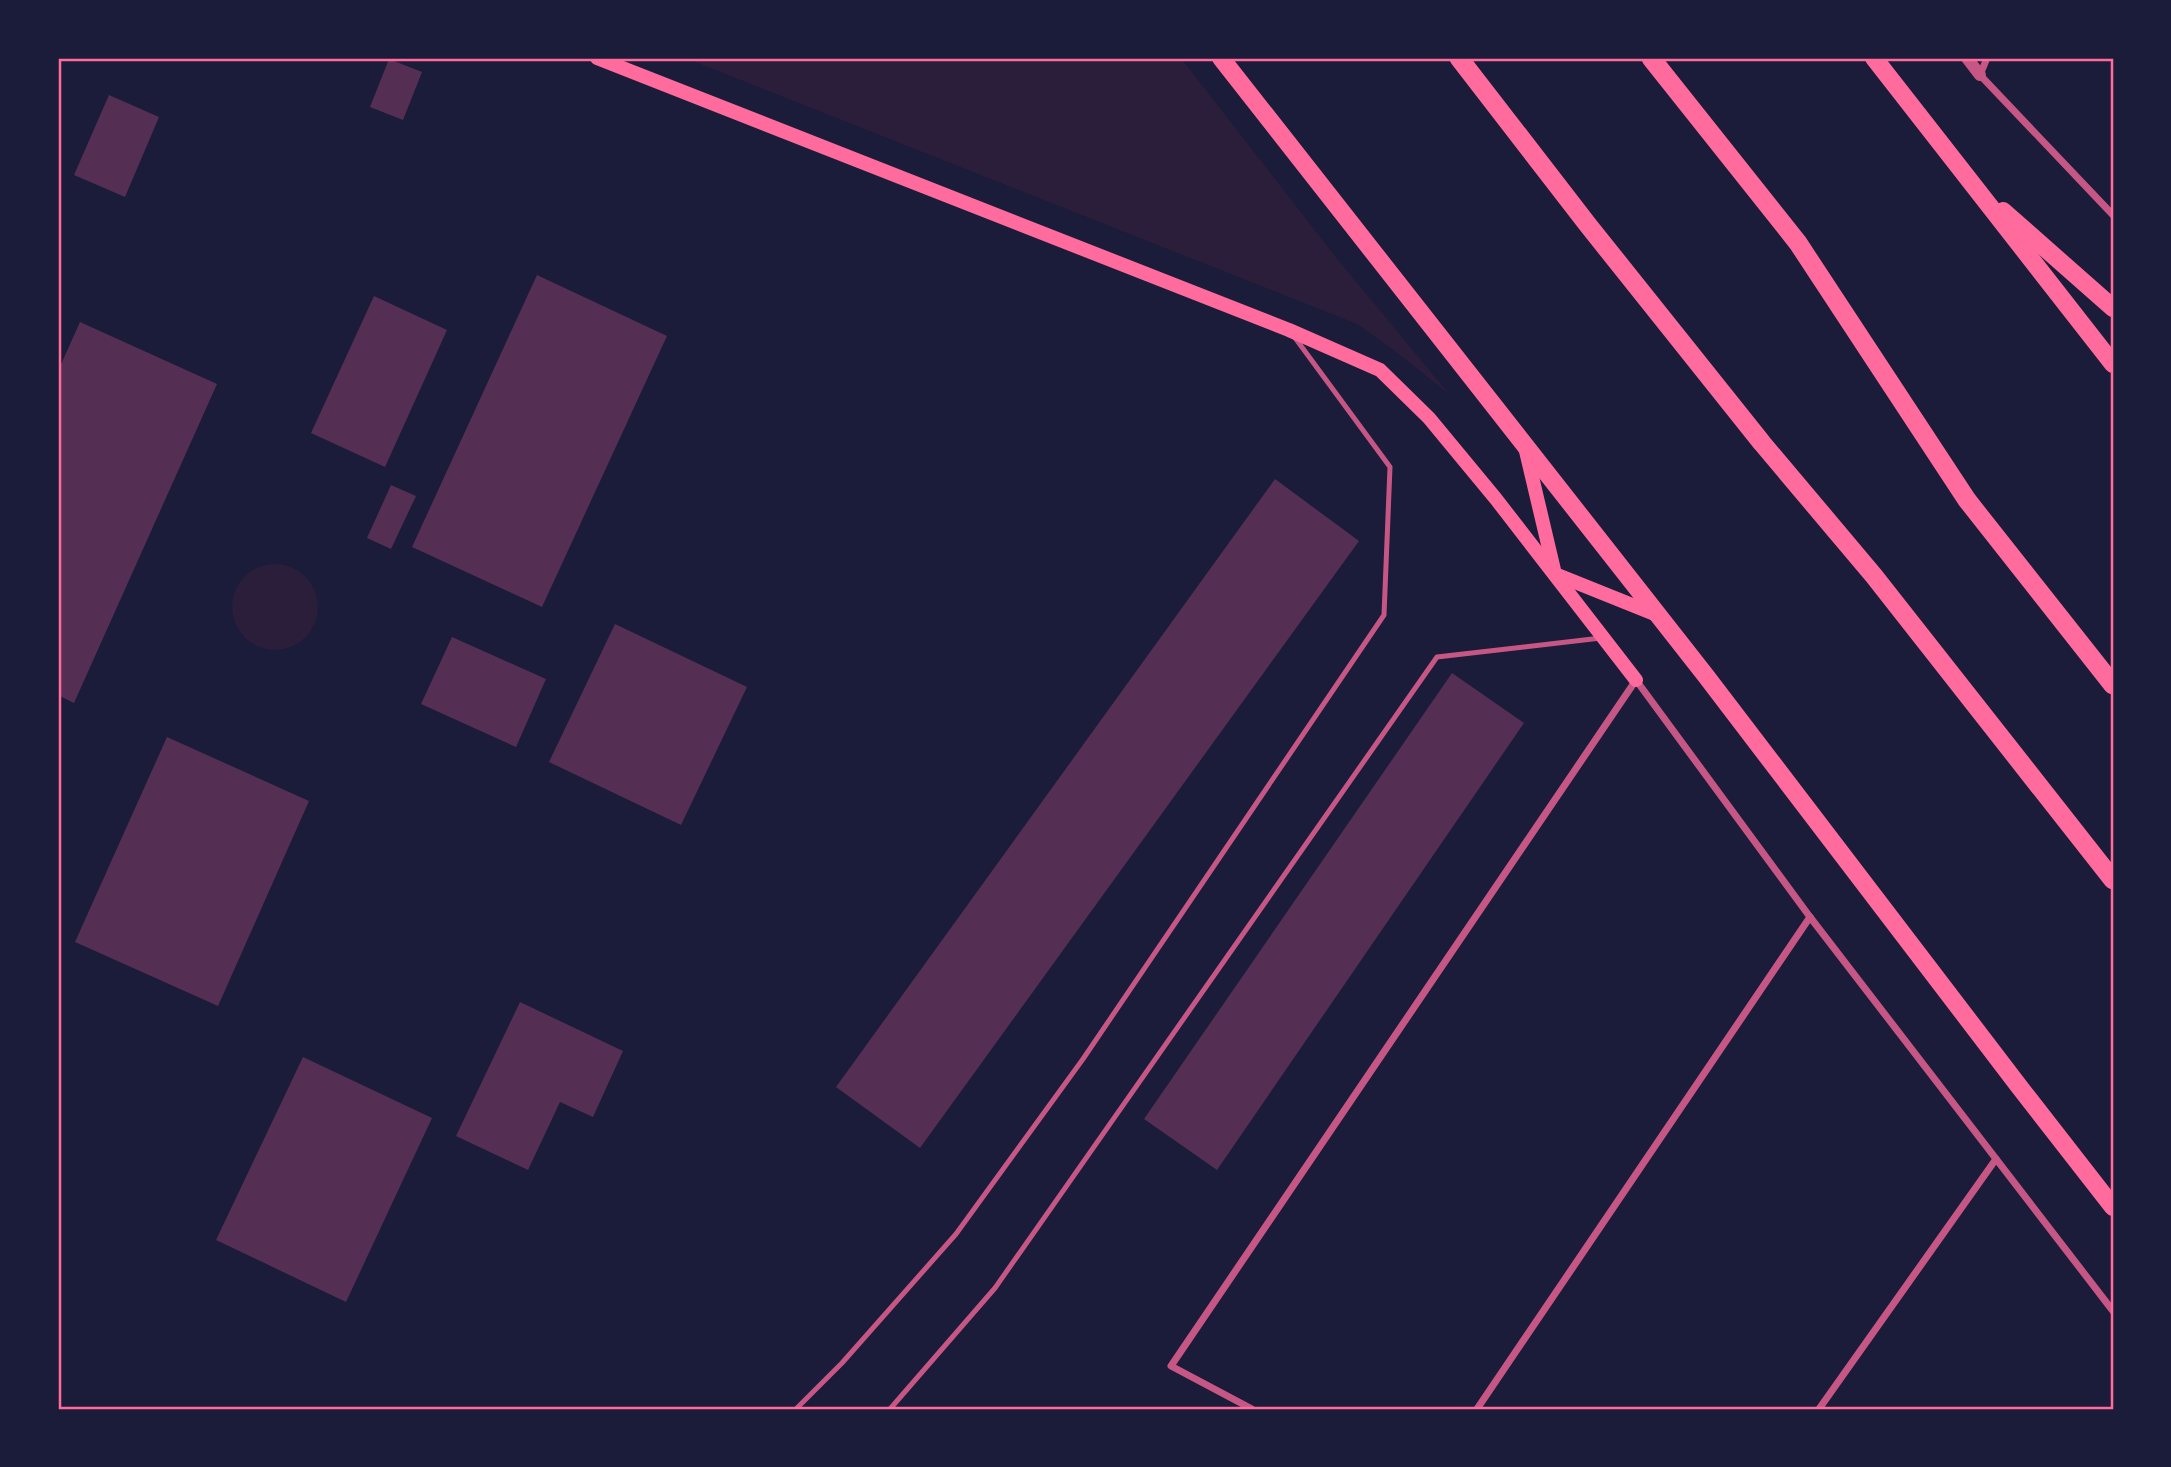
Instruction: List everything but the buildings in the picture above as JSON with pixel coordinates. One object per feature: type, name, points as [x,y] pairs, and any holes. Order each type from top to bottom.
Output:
[{"type":"highway","points":[[1459,58],[1735,410],[1874,576],[2113,880]]},
{"type":"highway","points":[[1651,58],[1798,243],[1967,500],[2113,685]]},
{"type":"main road","points":[[597,58],[1289,330],[1380,370],[1429,418],[1496,499],[1636,680]]},
{"type":"main road","points":[[1221,58],[1657,615],[2113,1207]]},
{"type":"main road","points":[[1874,58],[2113,364]]},
{"type":"main road","points":[[1970,182],[2113,309]]},
{"type":"main road","points":[[1525,445],[1555,574]]},
{"type":"main road","points":[[1555,574],[1657,615]]},
{"type":"street","points":[[1967,58],[2113,215]]},
{"type":"street","points":[[1980,75],[1987,58]]},
{"type":"street","points":[[1252,1409],[1171,1366],[1636,680],[1810,917],[2113,1311]]},
{"type":"street","points":[[1477,1409],[1810,917]]},
{"type":"street","points":[[1819,1409],[1996,1159]]},
{"type":"lane","points":[[796,1409],[842,1363],[956,1234],[1083,1059],[1384,615],[1390,467],[1289,330]]},
{"type":"lane","points":[[893,1408],[996,1288],[1437,657],[1604,637]]},
{"type":"shaded area","points":[[685,58],[1181,58],[1335,256],[1449,394],[1357,324]]},
{"type":"shaded area","points":[[275,564],[291,568],[305,577],[314,591],[318,607],[314,623],[305,637],[291,646],[275,650],[259,646],[245,637],[236,623],[232,607],[236,591],[245,577],[259,568]]}]
